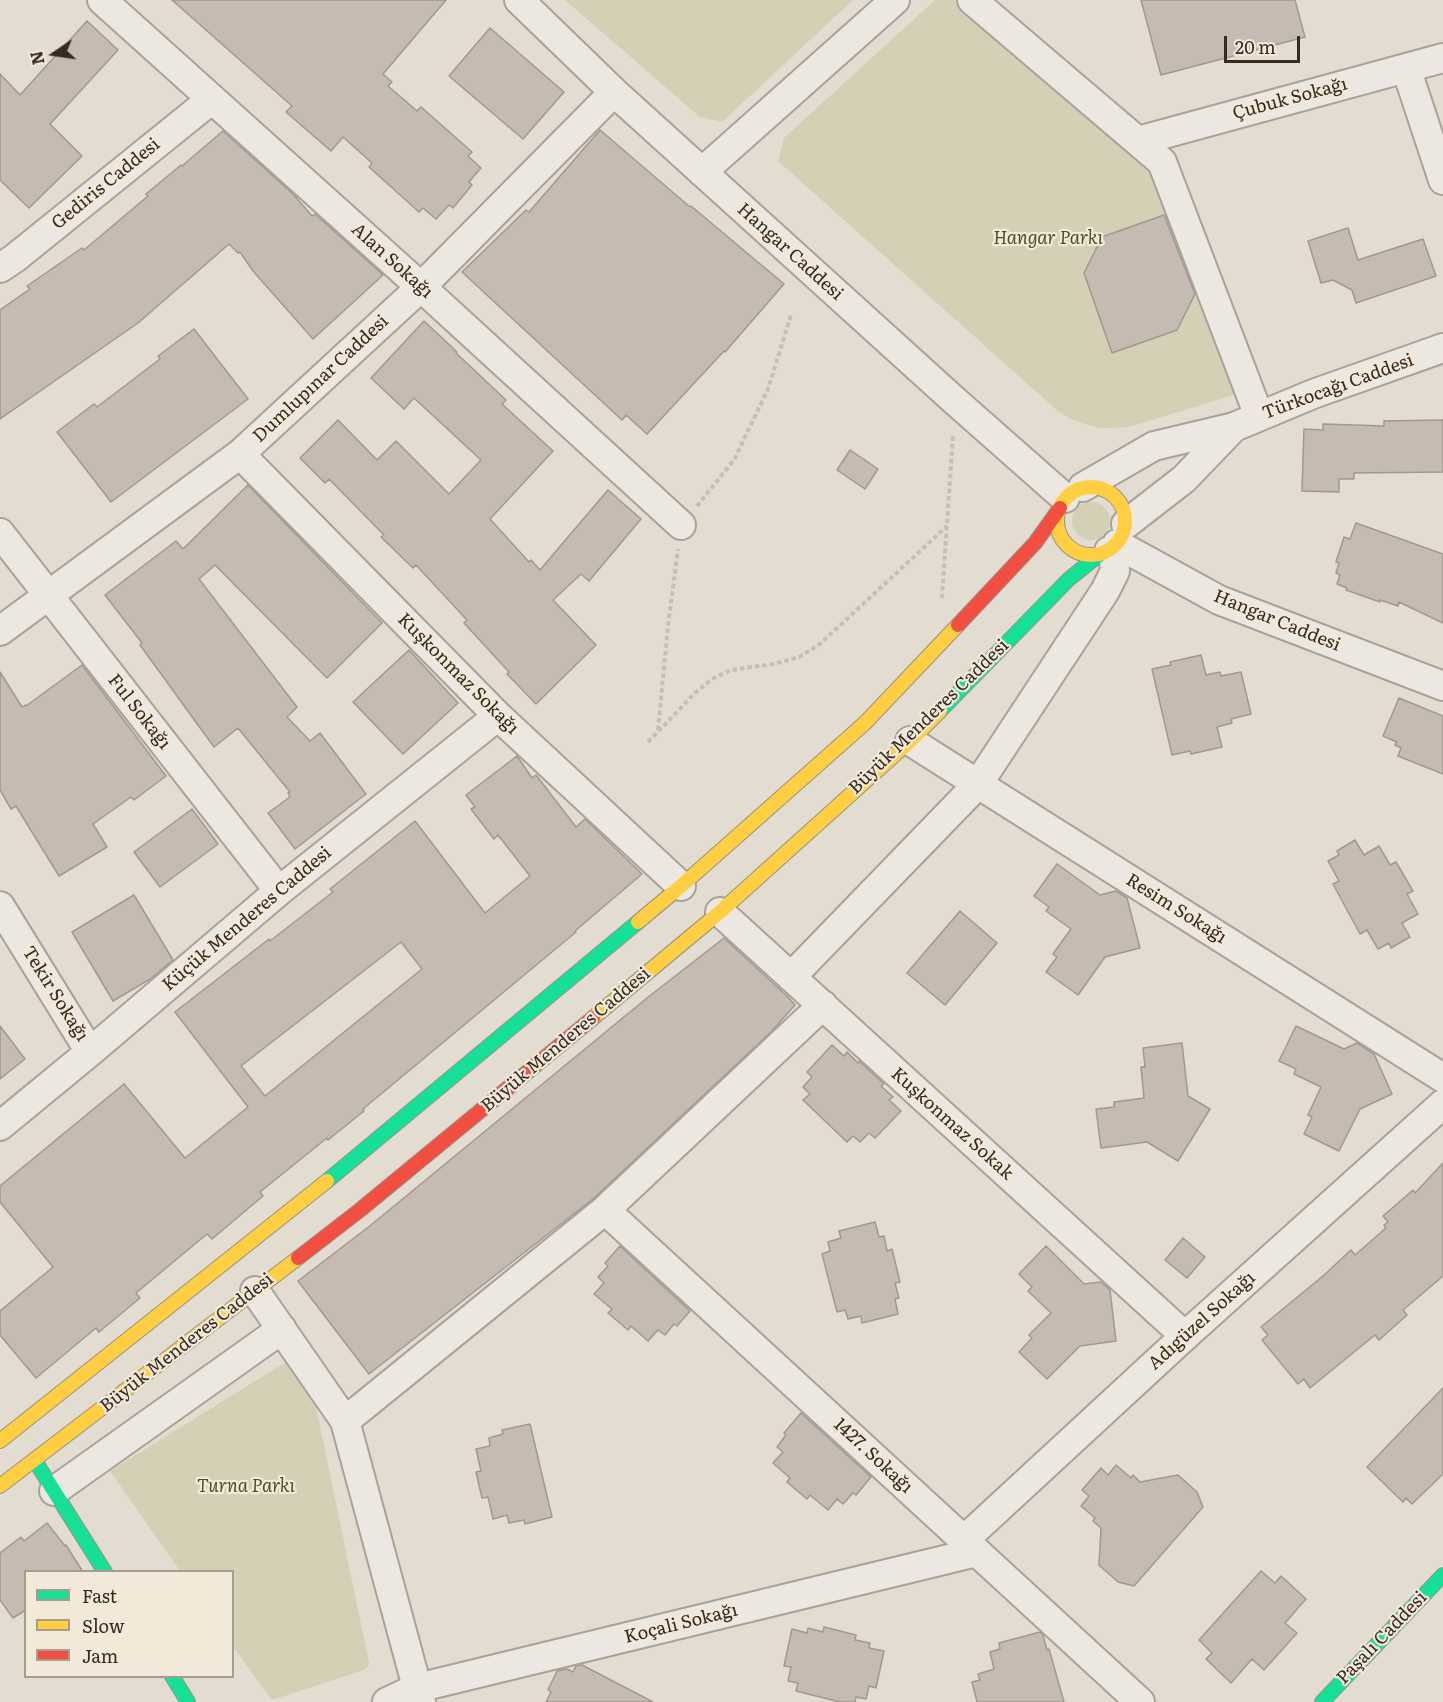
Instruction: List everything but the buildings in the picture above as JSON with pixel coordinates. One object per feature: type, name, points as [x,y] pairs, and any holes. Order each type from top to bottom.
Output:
[{"type":"street","name":"Alan Sokağı","points":[[102,0],[421,286],[681,525]]},
{"type":"street","name":"Hangar Caddesi","points":[[519,0],[614,92],[955,401],[1070,498]]},
{"type":"street","points":[[702,172],[895,0]]},
{"type":"street","points":[[972,0],[1162,162],[1247,421]]},
{"type":"street","name":"Çubuk Sokağı","points":[[1138,141],[1443,58]]},
{"type":"street","points":[[1407,68],[1443,180]]},
{"type":"street","name":"Dumlupınar Caddesi","points":[[0,631],[240,454],[421,286],[614,92]]},
{"type":"street","name":"Gediris Caddesi","points":[[5,256],[212,99]]},
{"type":"street","name":"Türkocağı Caddesi","points":[[1070,498],[1154,446],[1247,421],[1313,394],[1443,348]]},
{"type":"street","name":"Türkocağı Caddesi","points":[[1113,543],[1247,421]]},
{"type":"street","name":"Kuşkonmaz Sokağı","points":[[240,454],[498,716],[681,886]]},
{"type":"street","points":[[2,1436],[332,1178],[681,886],[866,723],[1035,543],[1070,498],[1094,487],[1105,489],[1121,503],[1125,513],[1113,543],[1115,571],[1105,591],[978,784],[791,976]]},
{"type":"street","points":[[1070,498],[1057,518],[1058,529],[1069,548],[1089,556],[1113,543]]},
{"type":"street","name":"Ful Sokağı","points":[[0,533],[279,891]]},
{"type":"street","name":"Hangar Caddesi","points":[[1113,543],[1219,600],[1443,686]]},
{"type":"street","name":"Büyük Menderes Caddesi","points":[[0,1486],[360,1210],[720,912],[910,741],[1069,579],[1113,543]]},
{"type":"street","name":"Küçük Menderes Caddesi","points":[[0,1126],[279,891],[498,716]]},
{"type":"street","name":"Resim Sokağı","points":[[910,741],[1443,1078]]},
{"type":"street","name":"Tekir Sokağı","points":[[0,906],[90,1052]]},
{"type":"street","name":"Kuşkonmaz Sokak","points":[[720,912],[1185,1336]]},
{"type":"street","points":[[345,1420],[605,1210],[823,1005]]},
{"type":"street","name":"Adıgüzel Sokağı","points":[[970,1546],[1185,1336],[1443,1104]]},
{"type":"street","name":"1427. Sokağı","points":[[605,1210],[1140,1702]]},
{"type":"street","points":[[255,1291],[345,1420],[419,1695]]},
{"type":"street","points":[[54,1491],[282,1329]]},
{"type":"street","points":[[35,1461],[104,1570]]},
{"type":"street","name":"Koçali Sokağı","points":[[387,1702],[970,1546]]},
{"type":"street","name":"Paşalı Caddesi","points":[[1322,1702],[1443,1575]]},
{"type":"street","points":[[173,1678],[188,1702]]},
{"type":"path","points":[[658,730],[681,525],[734,460],[768,389],[791,315]]},
{"type":"path","points":[[941,602],[955,401]]},
{"type":"path","points":[[648,741],[694,693],[711,679],[731,670],[774,664],[798,657],[820,644],[947,525]]},
{"type":"green space","points":[[565,0],[853,0],[722,122],[700,117]]},
{"type":"green space","name":"Hangar Parkı","points":[[935,0],[954,0],[1153,168],[1243,392],[1129,427],[1098,428],[1071,419],[1059,412],[778,161],[784,138]]},
{"type":"green space","points":[[1091,502],[1104,508],[1110,521],[1104,534],[1091,540],[1078,534],[1072,521],[1078,508]]},
{"type":"green space","name":"Turna Parkı","points":[[288,1362],[313,1392],[369,1663],[364,1670],[271,1699],[234,1647],[234,1570],[179,1570],[110,1471]]},
{"type":"traffic: fast","points":[[940,711],[1069,579],[1099,555]]},
{"type":"traffic: fast","points":[[327,1181],[638,922]]},
{"type":"traffic: fast","points":[[35,1461],[104,1570]]},
{"type":"traffic: fast","points":[[1322,1702],[1443,1575]]},
{"type":"traffic: fast","points":[[173,1678],[188,1702]]},
{"type":"traffic: slow","points":[[1084,487],[1098,487],[1110,492],[1120,502],[1125,521],[1120,540],[1110,550],[1098,555],[1084,555],[1072,550],[1062,540],[1057,528],[1057,514],[1062,502],[1072,492],[1084,487]]},
{"type":"traffic: slow","points":[[638,922],[865,723],[958,625]]},
{"type":"traffic: slow","points":[[593,1018],[720,912],[910,741],[940,711]]},
{"type":"traffic: slow","points":[[0,1441],[327,1181]]},
{"type":"traffic: slow","points":[[0,1486],[298,1258]]},
{"type":"traffic: jam","points":[[958,625],[1035,543],[1060,508]]},
{"type":"traffic: jam","points":[[298,1258],[360,1210],[593,1018]]}]
